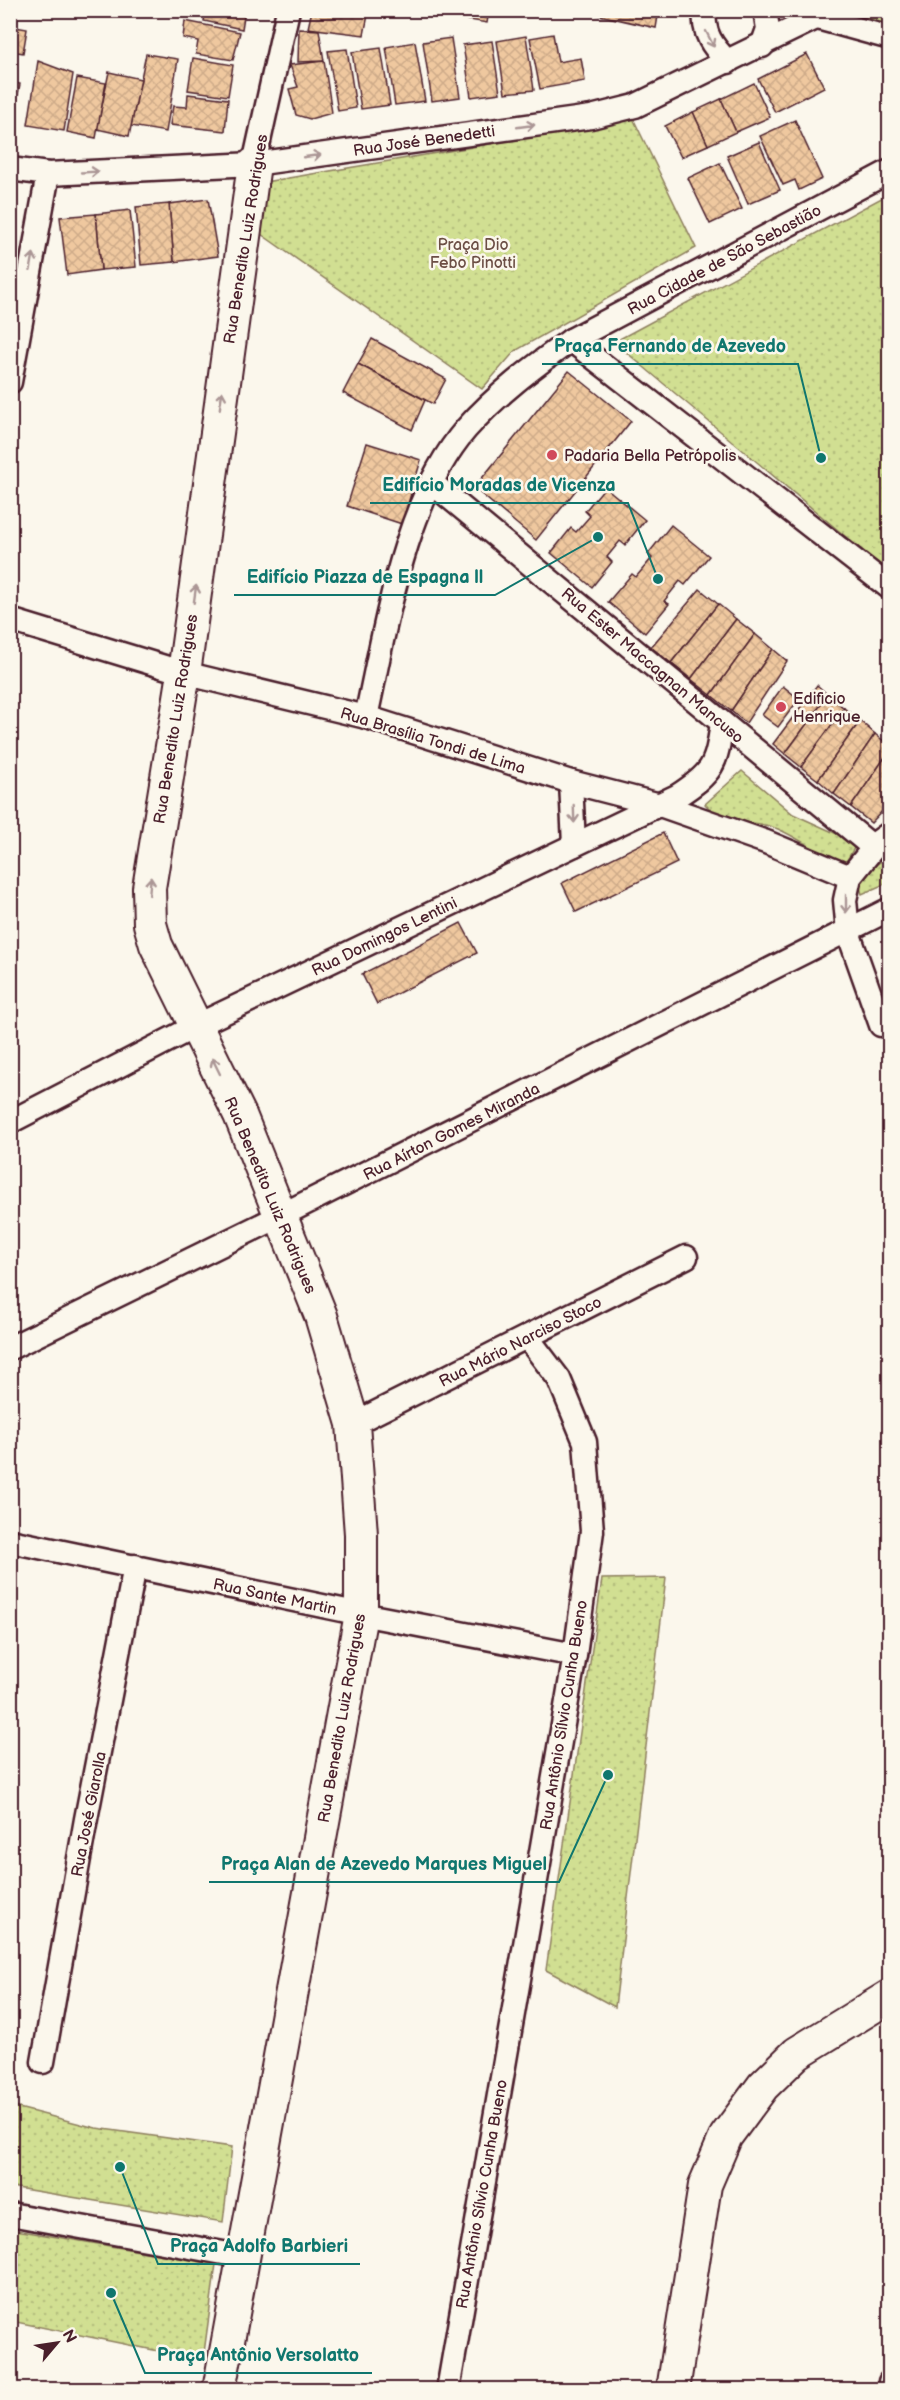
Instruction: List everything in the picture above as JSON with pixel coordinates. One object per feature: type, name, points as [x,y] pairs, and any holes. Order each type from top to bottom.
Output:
[{"type":"street","name":"Rua Benedito Luiz Rodrigues","points":[[219,2390],[361,1614],[361,1534],[353,1424],[321,1316],[240,1115],[156,945],[148,906],[148,888],[184,673],[254,164],[288,10]]},
{"type":"street","points":[[705,10],[704,22],[707,36],[728,62]]},
{"type":"street","points":[[762,46],[768,29],[765,10]]},
{"type":"street","name":"Rua José Benedetti","points":[[10,169],[48,174],[254,164],[591,117],[635,106],[762,46],[816,13]]},
{"type":"street","points":[[816,13],[890,38]]},
{"type":"street","name":"Rua Cidade de São Sebastião","points":[[366,717],[401,561],[432,483],[465,431],[484,411],[523,373],[571,340],[890,171]]},
{"type":"street","points":[[10,382],[48,174]]},
{"type":"street","points":[[571,340],[890,588]]},
{"type":"street","name":"Rua Ester Maccagnan Mancuso","points":[[432,483],[722,723],[882,840]]},
{"type":"street","name":"Rua Brasília Tondi de Lima","points":[[10,621],[184,673],[366,717],[571,782],[660,805],[766,842],[850,877]]},
{"type":"street","name":"Rua Domingos Lentini","points":[[10,1122],[196,1026],[660,805],[689,788],[710,770],[717,759],[722,723]]},
{"type":"street","points":[[571,782],[574,846]]},
{"type":"street","points":[[881,1025],[848,932],[845,900],[850,877],[882,840]]},
{"type":"street","name":"Rua Aírton Gomes Miranda","points":[[10,1348],[280,1216],[890,909]]},
{"type":"street","name":"Rua Mário Narciso Stoco","points":[[353,1424],[686,1257]]},
{"type":"street","name":"Rua Antônio Sílvio Cunha Bueno","points":[[448,2390],[574,1655],[592,1531],[585,1442],[559,1378],[527,1337]]},
{"type":"street","name":"Rua Sante Martin","points":[[10,1541],[361,1614],[574,1655]]},
{"type":"street","name":"Rua José Giarolla","points":[[43,2062],[86,1820],[135,1566]]},
{"type":"street","points":[[673,2390],[705,2185],[726,2136],[763,2086],[797,2054],[890,1996]]},
{"type":"street","points":[[10,2214],[245,2257]]},
{"type":"street","points":[[889,2390],[890,2382]]},
{"type":"green space","points":[[849,11],[889,11],[889,34],[839,16]]},
{"type":"green space","name":"Praça Dio Febo Pinotti","points":[[630,112],[696,248],[515,351],[482,389],[258,232],[265,182],[586,128]]},
{"type":"green space","points":[[889,194],[889,573],[614,342]]},
{"type":"green space","points":[[742,771],[793,814],[857,843],[843,867],[778,829],[722,817],[705,804]]},
{"type":"green space","points":[[889,856],[889,882],[862,894],[857,878]]},
{"type":"green space","points":[[666,1578],[615,2007],[546,1970],[602,1579]]},
{"type":"green space","points":[[11,2106],[96,2128],[232,2147],[223,2222],[11,2187]]},
{"type":"green space","points":[[10,2229],[216,2264],[203,2360],[11,2321]]},
{"type":"building","points":[[206,10],[245,10],[242,29],[204,21]]},
{"type":"building","points":[[312,10],[369,10],[364,35],[308,28]]},
{"type":"building","points":[[431,10],[449,10],[447,16],[430,14]]},
{"type":"building","points":[[449,10],[471,10],[469,20],[447,16]]},
{"type":"building","points":[[471,10],[489,10],[487,23],[469,20]]},
{"type":"building","points":[[577,10],[659,10],[656,28]]},
{"type":"building","points":[[185,21],[240,32],[233,60],[196,54],[198,41],[183,38]]},
{"type":"building","points":[[10,26],[27,29],[23,53],[11,51],[10,55]]},
{"type":"building","points":[[299,29],[319,30],[324,61],[298,62]]},
{"type":"building","points":[[553,34],[558,62],[581,58],[585,81],[540,89],[530,38]]},
{"type":"building","points":[[526,36],[534,90],[505,93],[497,41]]},
{"type":"building","points":[[451,38],[460,97],[432,101],[423,42]]},
{"type":"building","points":[[492,41],[500,93],[471,97],[463,45]]},
{"type":"building","points":[[415,42],[425,101],[395,105],[386,47]]},
{"type":"building","points":[[381,48],[390,105],[361,109],[352,52]]},
{"type":"building","points":[[347,49],[356,108],[338,111],[328,51]]},
{"type":"building","points":[[146,54],[178,59],[166,132],[131,126]]},
{"type":"building","points":[[807,54],[824,87],[775,112],[758,79]]},
{"type":"building","points":[[193,58],[233,65],[228,96],[188,90]]},
{"type":"building","points":[[38,61],[73,74],[64,131],[28,125]]},
{"type":"building","points":[[324,61],[332,113],[310,119],[296,115],[289,89],[298,87],[290,65]]},
{"type":"building","points":[[109,72],[141,79],[129,136],[97,129]]},
{"type":"building","points":[[77,78],[106,83],[96,138],[67,132]]},
{"type":"building","points":[[10,82],[20,84],[15,109],[10,108]]},
{"type":"building","points":[[754,83],[770,117],[736,132],[721,99]]},
{"type":"building","points":[[188,94],[228,99],[225,131],[170,125],[173,106],[187,107]]},
{"type":"building","points":[[721,99],[736,132],[708,145],[693,112]]},
{"type":"building","points":[[693,112],[708,145],[681,157],[665,126]]},
{"type":"building","points":[[795,120],[822,179],[799,190],[795,180],[783,185],[760,136]]},
{"type":"building","points":[[759,142],[780,190],[748,204],[727,156]]},
{"type":"building","points":[[720,163],[742,209],[710,224],[688,178]]},
{"type":"building","points":[[208,199],[218,256],[174,262],[169,204]]},
{"type":"building","points":[[169,204],[174,262],[141,265],[136,207]]},
{"type":"building","points":[[130,210],[136,267],[101,270],[96,214]]},
{"type":"building","points":[[96,214],[101,270],[67,275],[60,217]]},
{"type":"building","points":[[372,339],[446,379],[433,404],[358,364]]},
{"type":"building","points":[[358,364],[425,400],[412,430],[343,393]]},
{"type":"building","name":"Padaria Bella Petrópolis","points":[[569,371],[631,421],[536,540],[474,488]]},
{"type":"building","points":[[367,443],[421,460],[402,524],[347,506]]},
{"type":"building","points":[[605,487],[645,520],[625,545],[620,541],[607,557],[612,562],[592,587],[551,553],[571,528],[576,532],[590,516],[585,511]]},
{"type":"building","points":[[671,525],[709,556],[685,585],[680,581],[664,601],[669,604],[645,633],[608,602],[632,574],[636,577],[652,558],[648,554]]},
{"type":"building","points":[[700,589],[718,604],[671,663],[651,647]]},
{"type":"building","points":[[718,604],[736,619],[691,679],[671,663]]},
{"type":"building","points":[[736,619],[755,634],[711,695],[691,679]]},
{"type":"building","points":[[755,634],[773,649],[731,711],[711,695]]},
{"type":"building","points":[[773,649],[787,661],[746,723],[731,711]]},
{"type":"building","points":[[817,685],[828,695],[785,754],[773,744]]},
{"type":"building","name":"Edificio Henrique","points":[[783,686],[799,699],[778,727],[762,715]]},
{"type":"building","points":[[828,695],[844,708],[801,767],[785,754]]},
{"type":"building","points":[[844,708],[860,721],[818,780],[801,767]]},
{"type":"building","points":[[860,721],[875,734],[834,794],[818,780]]},
{"type":"building","points":[[875,734],[890,746],[890,750],[851,807],[834,794]]},
{"type":"building","points":[[890,750],[890,803],[871,823],[851,807]]},
{"type":"building","points":[[663,833],[677,863],[576,912],[562,883]]},
{"type":"building","points":[[461,923],[477,953],[377,1004],[362,974]]},
{"type":"place","name":"Padaria Bella Petrópolis","points":[[552,455]]},
{"type":"place","name":"Praça Fernando de Azevedo","points":[[821,458]]},
{"type":"place","name":"Edifício Piazza de Espagna ll","points":[[598,537]]},
{"type":"place","name":"Edifício Moradas de Vicenza","points":[[658,579]]},
{"type":"place","name":"Edificio Henrique","points":[[781,707]]},
{"type":"place","name":"Praça Alan de Azevedo Marques Miguel","points":[[608,1775]]},
{"type":"place","name":"Praça Adolfo Barbieri","points":[[120,2167]]},
{"type":"place","name":"Praça Antônio Versolatto","points":[[111,2293]]}]
